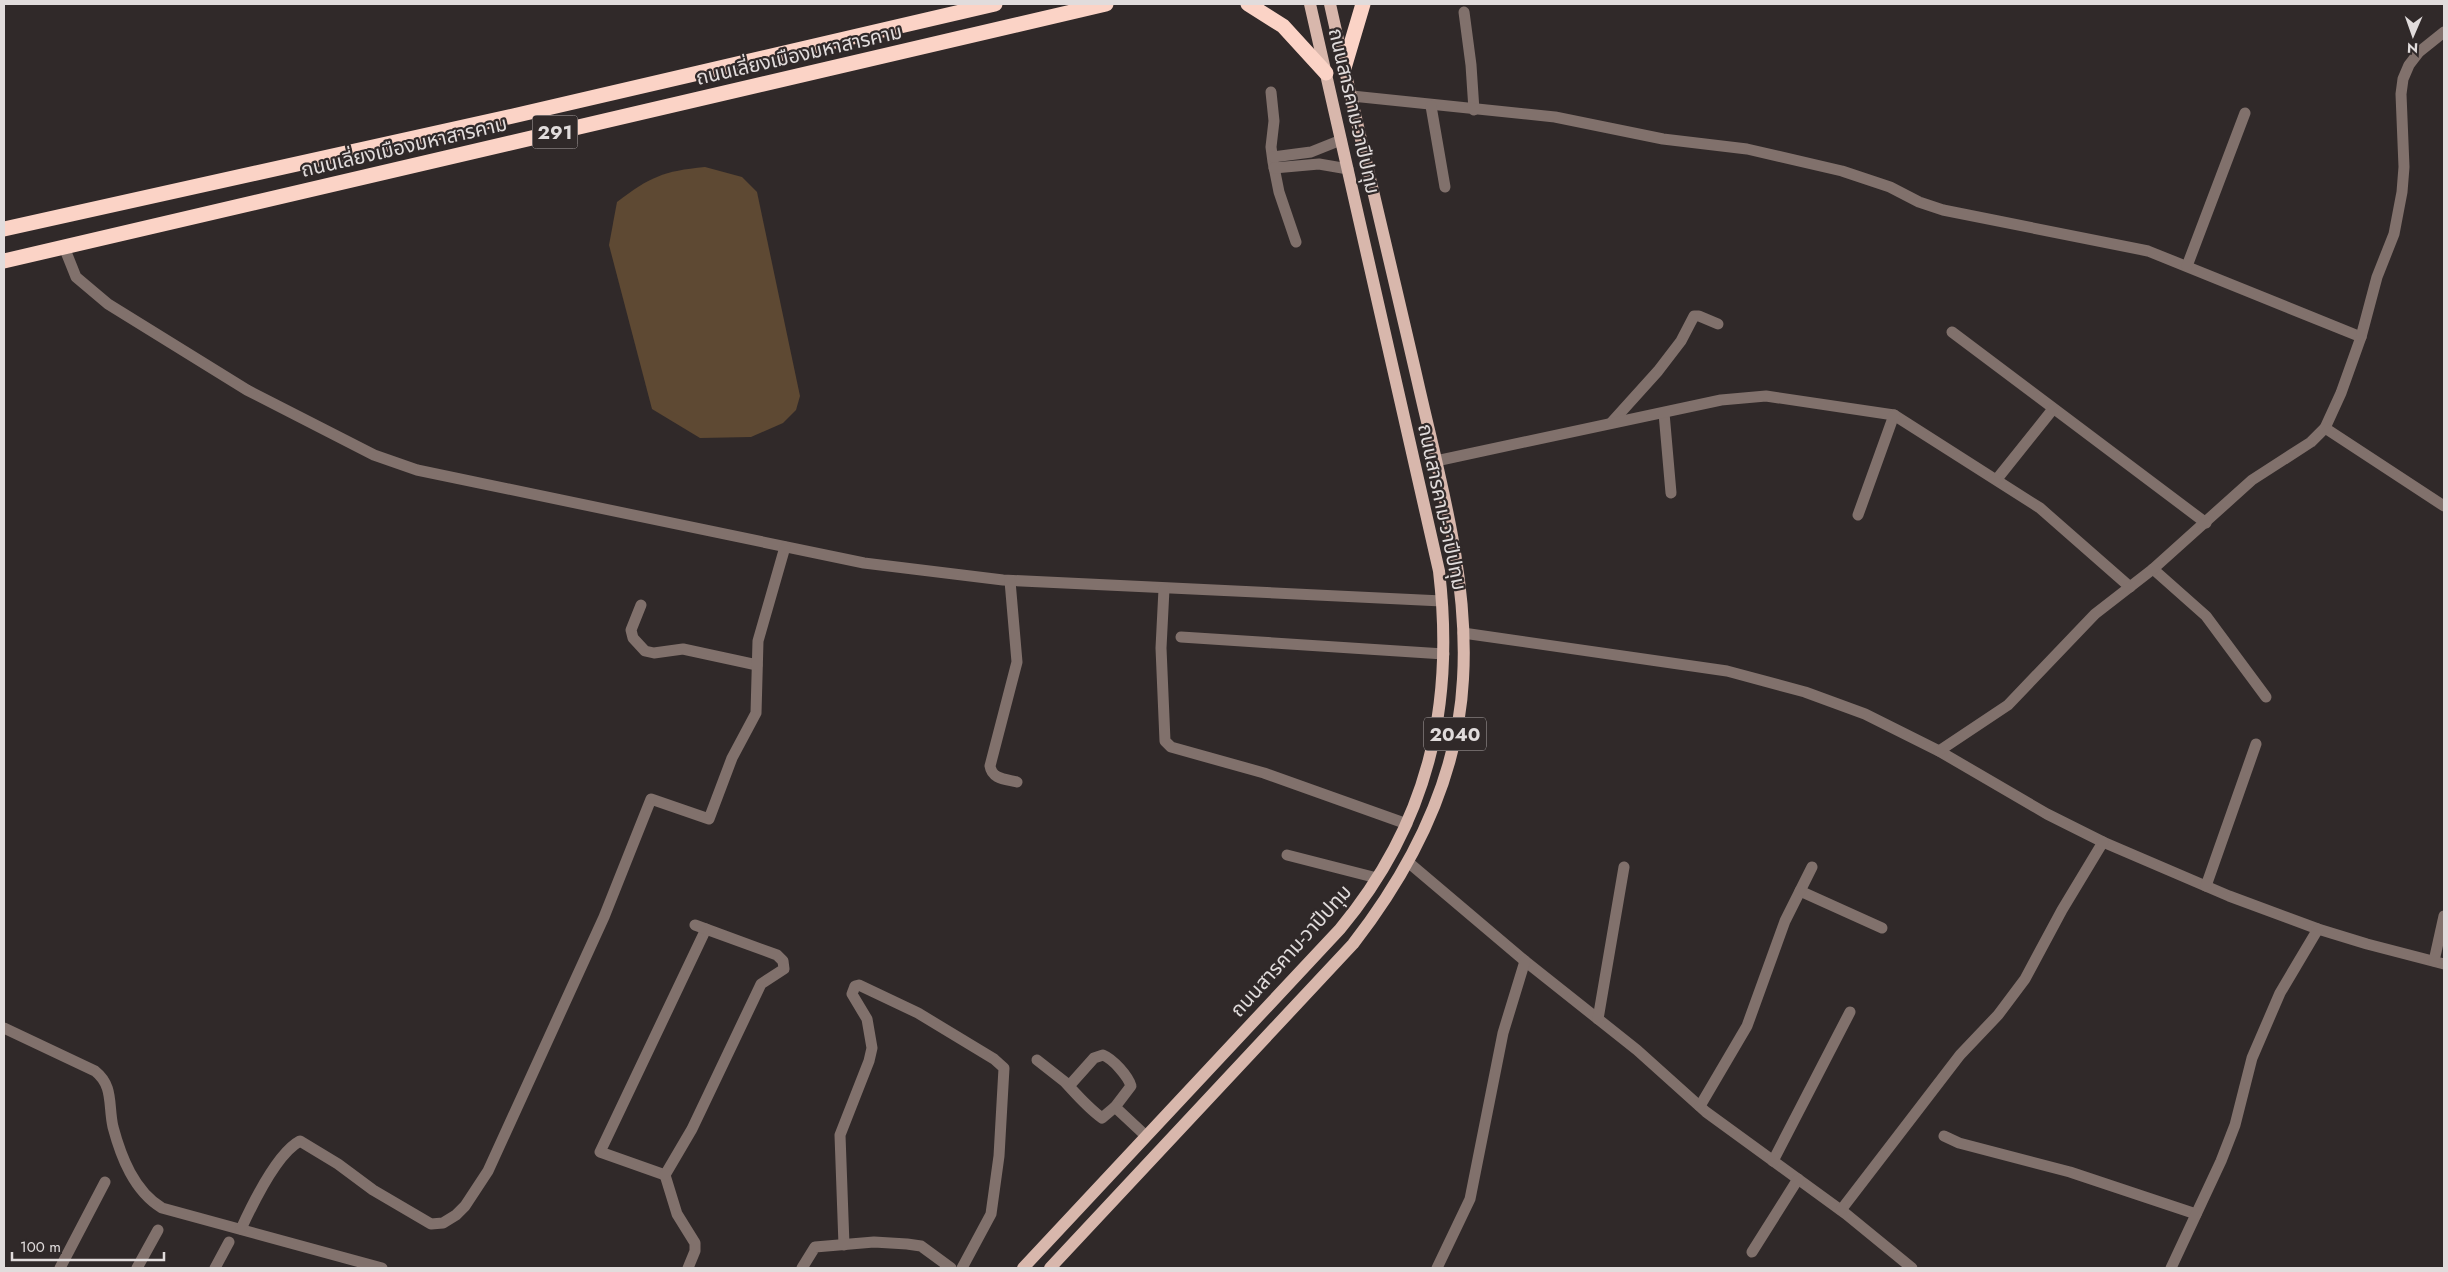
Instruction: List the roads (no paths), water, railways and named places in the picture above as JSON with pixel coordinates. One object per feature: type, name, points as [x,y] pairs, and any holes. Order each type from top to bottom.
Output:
[{"type":"highway","name":"ถนนเลี่ยงเมืองมหาสารคาม","points":[[4,229],[522,114],[995,4]]},
{"type":"highway","name":"ถนนเลี่ยงเมืองมหาสารคาม","points":[[4,261],[1106,4]]},
{"type":"highway","points":[[1248,4],[1283,26],[1326,73]]},
{"type":"highway","points":[[1344,68],[1363,4]]},
{"type":"main road","name":"ถนนสารคาม-วาปีปทุม","points":[[1023,1268],[1340,929],[1362,903],[1378,878],[1407,824],[1428,763],[1439,715],[1444,654],[1439,572],[1310,4]]},
{"type":"main road","name":"ถนนสารคาม-วาปีปทุม","points":[[1050,1268],[1352,944],[1375,915],[1408,862],[1429,819],[1448,767],[1459,718],[1463,680],[1464,633],[1458,569],[1436,461],[1330,4]]},
{"type":"main road","points":[[1395,374],[1414,369]]},
{"type":"main road","points":[[1088,1198],[1102,1212]]},
{"type":"street","points":[[1464,12],[1471,65],[1474,110]]},
{"type":"street","points":[[1939,751],[2008,705],[2094,614],[2153,569],[2252,480],[2311,442],[2325,428],[2341,393],[2361,337],[2377,277],[2394,234],[2402,192],[2404,167],[2401,94],[2403,80],[2409,65],[2419,52],[2444,32]]},
{"type":"street","points":[[1271,92],[1274,121],[1271,147],[1279,192],[1296,242]]},
{"type":"street","points":[[1352,96],[1555,118],[1663,139],[1747,149],[1842,171],[1890,187],[1918,202],[1943,210],[2148,251],[2361,337]]},
{"type":"street","points":[[1431,106],[1445,187]]},
{"type":"street","points":[[2187,266],[2245,114]]},
{"type":"street","points":[[1274,163],[1311,152],[1341,140]]},
{"type":"street","points":[[1274,163],[1319,164],[1348,169]]},
{"type":"street","points":[[64,247],[76,277],[108,304],[247,390],[374,455],[417,470],[864,563],[1010,581],[1442,601]]},
{"type":"street","points":[[1612,422],[1658,371],[1681,340],[1694,316],[1718,324]]},
{"type":"street","points":[[1952,332],[2206,523]]},
{"type":"street","points":[[1436,461],[1722,400],[1766,396],[1894,416],[2040,508],[2130,587]]},
{"type":"street","points":[[1996,479],[2053,409]]},
{"type":"street","points":[[1664,413],[1671,493]]},
{"type":"street","points":[[1858,514],[1894,416]]},
{"type":"street","points":[[2325,428],[2444,506]]},
{"type":"street","points":[[241,1229],[266,1182],[289,1150],[300,1141],[338,1164],[374,1190],[431,1224],[439,1224],[450,1220],[465,1206],[488,1171],[538,1063],[604,917],[651,799],[709,819],[732,758],[756,713],[758,641],[785,547]]},
{"type":"street","points":[[2153,569],[2206,616],[2266,697]]},
{"type":"street","points":[[1010,581],[1017,662],[990,766],[991,772],[995,776],[1017,782]]},
{"type":"street","points":[[1164,589],[1161,648],[1165,741],[1171,747],[1264,773],[1407,824]]},
{"type":"street","points":[[641,605],[631,630],[633,638],[645,651],[654,653],[683,649],[757,665]]},
{"type":"street","points":[[1464,633],[1727,671],[1805,692],[1865,714],[1939,751],[2047,814],[2103,842],[2206,886],[2318,929],[2439,962],[2444,916]]},
{"type":"street","points":[[1181,637],[1444,654]]},
{"type":"street","points":[[2206,886],[2256,744]]},
{"type":"street","points":[[1841,1210],[1960,1054],[1998,1015],[2025,979],[2062,910],[2103,842]]},
{"type":"street","points":[[1287,855],[1378,878]]},
{"type":"street","points":[[1408,862],[1700,1106],[1841,1210],[1912,1268]]},
{"type":"street","points":[[1598,1019],[1624,866]]},
{"type":"street","points":[[1700,1106],[1747,1026],[1785,921],[1812,867]]},
{"type":"street","points":[[1800,890],[1882,928]]},
{"type":"street","points":[[665,1176],[600,1152],[701,927],[777,955],[783,961],[784,969],[761,984],[692,1129],[665,1176],[677,1214],[695,1243],[695,1251],[688,1268]]},
{"type":"street","points":[[2171,1268],[2221,1162],[2235,1125],[2252,1058],[2280,993],[2318,929]]},
{"type":"street","points":[[1437,1268],[1470,1199],[1503,1033],[1525,961]]},
{"type":"street","points":[[844,1245],[840,1135],[869,1061],[872,1048],[867,1019],[852,994],[855,986],[859,985],[918,1013],[994,1059],[1004,1068],[999,1156],[991,1214],[962,1268]]},
{"type":"street","points":[[1773,1161],[1850,1012]]},
{"type":"street","points":[[4,1028],[95,1071],[104,1078],[108,1087],[113,1126],[126,1168],[153,1202],[162,1208],[382,1268]]},
{"type":"street","points":[[1037,1060],[1069,1086],[1089,1109],[1102,1118],[1115,1108],[1129,1090],[1130,1084],[1105,1056],[1094,1058],[1069,1086]]},
{"type":"street","points":[[1115,1108],[1146,1136]]},
{"type":"street","points":[[1944,1136],[1959,1143],[2070,1172],[2196,1214]]},
{"type":"street","points":[[1752,1252],[1798,1179]]},
{"type":"street","points":[[60,1268],[105,1182]]},
{"type":"street","points":[[137,1268],[158,1230]]},
{"type":"street","points":[[215,1268],[229,1242]]},
{"type":"street","points":[[802,1268],[813,1248],[874,1242],[921,1246],[951,1268]]},
{"type":"street","points":[[338,1268],[341,1256]]}]
